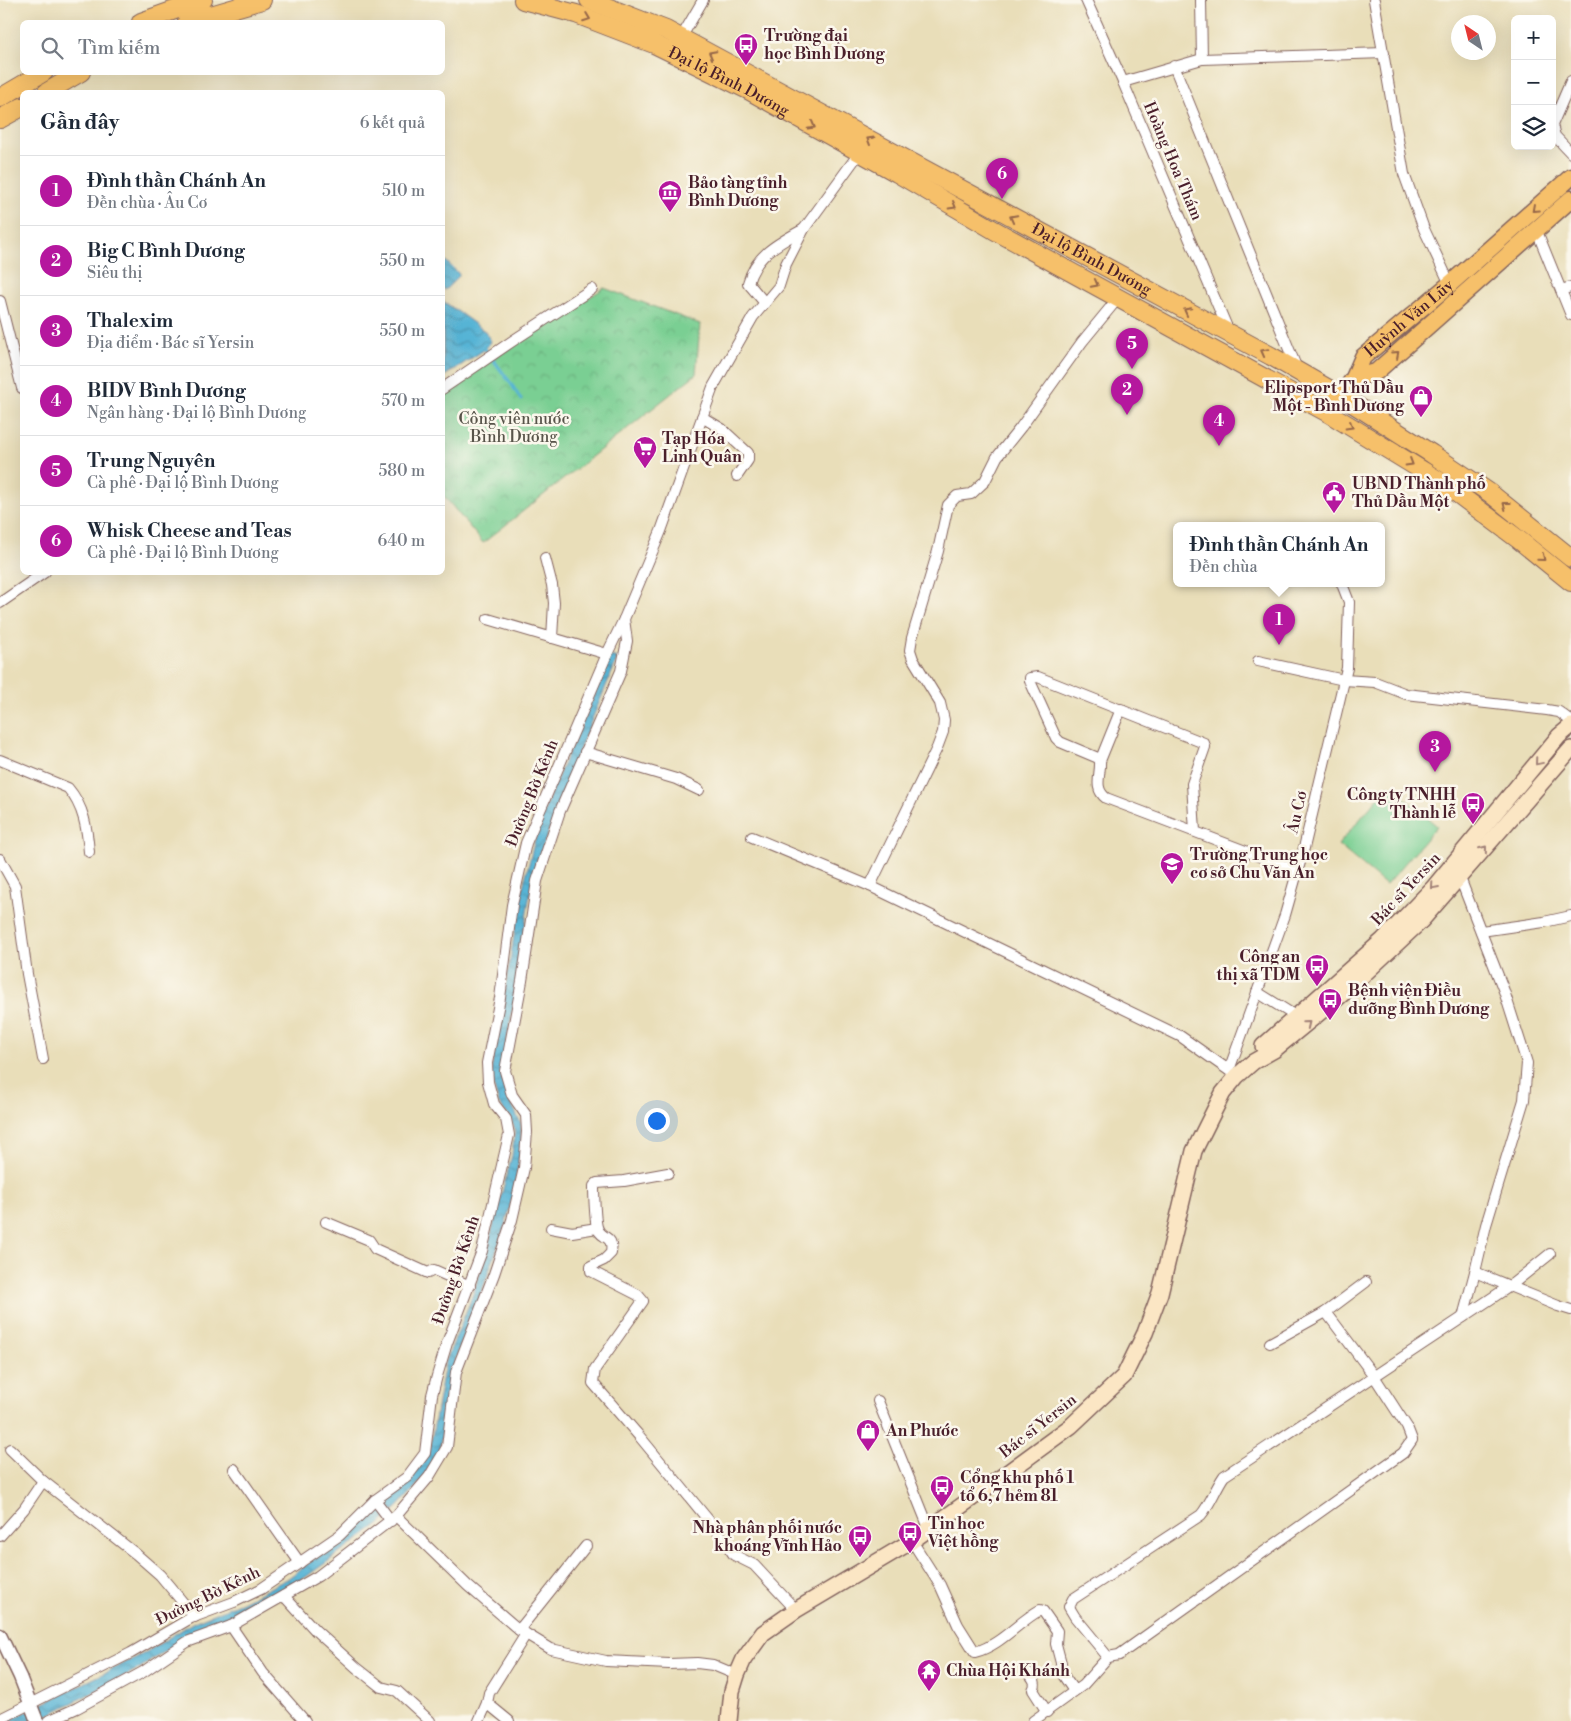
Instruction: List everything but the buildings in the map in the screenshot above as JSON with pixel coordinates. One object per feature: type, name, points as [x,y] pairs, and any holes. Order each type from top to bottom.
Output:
[{"type":"highway","points":[[147,20],[203,0]]},
{"type":"highway","points":[[193,20],[262,0]]},
{"type":"highway","name":"Đại lộ Bình Dương","points":[[523,0],[576,14],[654,44],[748,90],[860,152],[994,230],[1238,363],[1242,374],[1304,409],[1312,413],[1330,414],[1446,485],[1571,582]]},
{"type":"highway","name":"Đại lộ Bình Dương","points":[[588,0],[666,30],[1342,396],[1490,493],[1571,558]]},
{"type":"highway","points":[[0,98],[39,75]]},
{"type":"highway","points":[[50,90],[75,75]]},
{"type":"highway","points":[[0,119],[20,108]]},
{"type":"highway","points":[[1330,414],[1342,396]]},
{"type":"main road","name":"Huỳnh Văn Lũy","points":[[1354,378],[1363,357],[1450,284],[1571,177]]},
{"type":"main road","name":"Huỳnh Văn Lũy","points":[[1354,378],[1376,372],[1571,199]]},
{"type":"main road","points":[[1342,396],[1354,378]]},
{"type":"main road","name":"Bác sĩ Yersin","points":[[729,1721],[732,1691],[737,1675],[744,1659],[763,1633],[796,1610],[912,1541],[1071,1426],[1124,1376],[1145,1333],[1160,1293],[1194,1151],[1233,1073],[1274,1050],[1387,945],[1421,921],[1455,872],[1504,814],[1559,736],[1571,726]]},
{"type":"main road","name":"Bác sĩ Yersin","points":[[1504,814],[1571,749]]},
{"type":"main road","name":"Bác sĩ Yersin","points":[[1253,1062],[1262,1047],[1297,1017],[1342,986]]},
{"type":"street","points":[[681,38],[704,0]]},
{"type":"street","name":"Hoàng Hoa Thám","points":[[1086,0],[1123,82],[1230,334]]},
{"type":"street","points":[[1201,0],[1202,59]]},
{"type":"street","points":[[1374,0],[1404,174],[1424,229],[1450,284]]},
{"type":"street","points":[[1123,82],[1202,59],[1384,53]]},
{"type":"street","points":[[1174,66],[1298,372]]},
{"type":"street","points":[[1571,81],[1552,125],[1552,131],[1571,154]]},
{"type":"street","points":[[765,303],[748,283],[752,270],[772,248],[804,228],[860,152]]},
{"type":"street","name":"Đường Bờ Kênh","points":[[0,1719],[108,1665],[195,1617],[261,1589],[340,1535],[407,1477],[425,1453],[432,1396],[437,1376],[447,1343],[482,1251],[510,1135],[506,1119],[494,1104],[488,1082],[487,1063],[500,998],[512,905],[526,843],[606,654],[624,619],[661,531],[713,387],[753,317],[779,286],[786,264],[804,228]]},
{"type":"street","points":[[1536,230],[1566,289],[1571,315]]},
{"type":"street","points":[[445,388],[592,289]]},
{"type":"street","points":[[870,886],[938,748],[943,732],[944,720],[940,703],[913,659],[910,650],[938,551],[948,505],[957,496],[971,494],[985,481],[997,457],[1022,427],[1082,342],[1119,297]]},
{"type":"street","points":[[0,301],[20,380]]},
{"type":"street","points":[[702,417],[722,429],[748,453],[748,460],[738,476]]},
{"type":"street","points":[[545,558],[552,585],[554,603],[552,638]]},
{"type":"street","points":[[0,603],[41,575]]},
{"type":"street","name":"Âu Cơ","points":[[1233,1073],[1257,992],[1285,915],[1298,870],[1347,668],[1349,602],[1343,587]]},
{"type":"street","points":[[488,619],[606,654]]},
{"type":"street","points":[[48,1721],[77,1708],[143,1672],[187,1642],[231,1626],[318,1576],[392,1518],[429,1477],[447,1447],[456,1372],[494,1274],[512,1220],[524,1168],[527,1132],[526,1115],[512,1094],[505,1071],[522,981],[537,881],[560,811],[621,671],[627,641],[624,619]]},
{"type":"street","points":[[1258,661],[1344,680],[1374,682],[1406,694],[1540,708],[1559,712],[1571,721]]},
{"type":"street","points":[[1100,762],[1098,758],[1060,742],[1056,738],[1030,678],[1038,677],[1204,743],[1205,747],[1192,784],[1194,831]]},
{"type":"street","points":[[1121,709],[1100,762],[1098,789],[1106,798],[1298,870]]},
{"type":"street","points":[[585,752],[676,779],[699,790]]},
{"type":"street","points":[[0,760],[68,788],[75,796],[83,812],[88,835],[89,852]]},
{"type":"street","points":[[752,837],[870,886],[1180,1036],[1233,1073]]},
{"type":"street","points":[[0,859],[15,886],[27,974],[43,1059]]},
{"type":"street","points":[[1455,872],[1504,991],[1527,1063],[1524,1100],[1486,1225],[1463,1317]]},
{"type":"street","points":[[1480,932],[1571,916]]},
{"type":"street","points":[[1257,992],[1297,1017]]},
{"type":"street","points":[[668,1173],[624,1181],[597,1183],[594,1186],[597,1228],[612,1244],[611,1253],[604,1260],[591,1266],[591,1271],[638,1295],[643,1301],[595,1369],[592,1383],[640,1437],[719,1533],[734,1555],[754,1565],[796,1610]]},
{"type":"street","points":[[326,1222],[361,1236],[371,1242],[375,1249],[428,1273],[434,1270],[470,1286]]},
{"type":"street","points":[[551,1228],[572,1232],[597,1228]]},
{"type":"street","points":[[1108,1657],[1072,1612],[1069,1607],[1073,1599],[1201,1515],[1210,1503],[1215,1489],[1224,1476],[1510,1286],[1550,1254]]},
{"type":"street","points":[[1475,1272],[1571,1310]]},
{"type":"street","points":[[1270,1343],[1326,1312],[1366,1282]]},
{"type":"street","points":[[1029,1673],[1036,1683],[1033,1690],[1043,1717],[1082,1686],[1108,1657],[1119,1655],[1403,1453],[1412,1440],[1407,1427],[1374,1376],[1326,1312]]},
{"type":"street","points":[[878,1402],[929,1528]]},
{"type":"street","points":[[10,1449],[43,1481],[136,1554],[170,1586],[195,1617]]},
{"type":"street","points":[[234,1468],[300,1563]]},
{"type":"street","points":[[0,1536],[24,1509],[43,1481]]},
{"type":"street","points":[[377,1502],[392,1518],[468,1586],[523,1632],[551,1649],[606,1661],[669,1664],[697,1662],[713,1665],[737,1675]]},
{"type":"street","points":[[912,1541],[940,1585],[958,1625],[975,1652],[998,1641],[1032,1614],[1043,1610],[1056,1631],[1056,1644],[1061,1663],[1061,1672],[1074,1691]]},
{"type":"street","points":[[479,1721],[490,1693],[523,1632],[586,1546]]},
{"type":"street","points":[[284,1596],[315,1630],[356,1668],[381,1687],[397,1691],[430,1721]]},
{"type":"street","points":[[231,1626],[263,1673],[305,1721]]},
{"type":"street","points":[[0,1635],[20,1677],[37,1721]]},
{"type":"street","points":[[487,1703],[509,1721]]},
{"type":"green space","name":"Công viên nước Bình Dương","points":[[604,288],[700,324],[696,374],[483,543],[445,497],[445,388]]},
{"type":"green space","points":[[1389,785],[1437,826],[1386,885],[1338,845]]},
{"type":"water","points":[[445,260],[460,275],[445,290]]},
{"type":"water","points":[[445,302],[486,332],[491,342],[484,350],[445,376]]},
{"type":"water","points":[[611,656],[618,658],[582,743],[536,865],[501,1072],[504,1088],[521,1124],[521,1145],[514,1191],[505,1226],[452,1371],[439,1452],[421,1481],[379,1525],[286,1591],[220,1626],[209,1627],[193,1633],[140,1668],[37,1721],[8,1721],[143,1654],[194,1622],[242,1602],[287,1579],[378,1510],[399,1491],[423,1462],[430,1448],[445,1363],[483,1264],[512,1155],[515,1129],[510,1118],[499,1104],[491,1072],[521,895],[537,831],[551,792]]},
{"type":"waterway","points":[[483,346],[521,400]]},
{"type":"place","name":"Trường đại học Bình Dương","points":[[746,66]]},
{"type":"place","name":"Whisk Cheese and Teas","points":[[1002,199]]},
{"type":"place","name":"Bảo tàng tỉnh Bình Dương","points":[[670,213]]},
{"type":"place","name":"Trung Nguyên","points":[[1132,369]]},
{"type":"place","name":"Big C Bình Dương","points":[[1127,415]]},
{"type":"place","name":"Elipsport Thủ Dầu Một - Bình Dương","points":[[1421,418]]},
{"type":"place","name":"BIDV Bình Dương","points":[[1219,446]]},
{"type":"place","name":"Tạp Hóa Linh Quân","points":[[645,469]]},
{"type":"place","name":"UBND Thành phố Thủ Dầu Một","points":[[1334,514]]},
{"type":"place","name":"Đình thần Chánh An","points":[[1279,645]]},
{"type":"place","name":"Thalexim","points":[[1435,772]]},
{"type":"place","name":"Công ty TNHH Thành lễ","points":[[1473,825]]},
{"type":"place","name":"Trường Trung học cơ sở Chu Văn An","points":[[1172,885]]},
{"type":"place","name":"Công an thị xã TDM","points":[[1317,987]]},
{"type":"place","name":"Bệnh viện Điều dưỡng Bình Dương","points":[[1330,1021]]},
{"type":"place","name":"An Phước","points":[[868,1452]]},
{"type":"place","name":"Cổng khu phố 1 tổ 6,7 hẻm 81","points":[[942,1508]]},
{"type":"place","name":"Tin học Việt hồng","points":[[910,1554]]},
{"type":"place","name":"Nhà phân phối nước khoáng Vĩnh Hảo","points":[[860,1558]]},
{"type":"place","name":"Chùa Hội Khánh","points":[[929,1692]]}]
